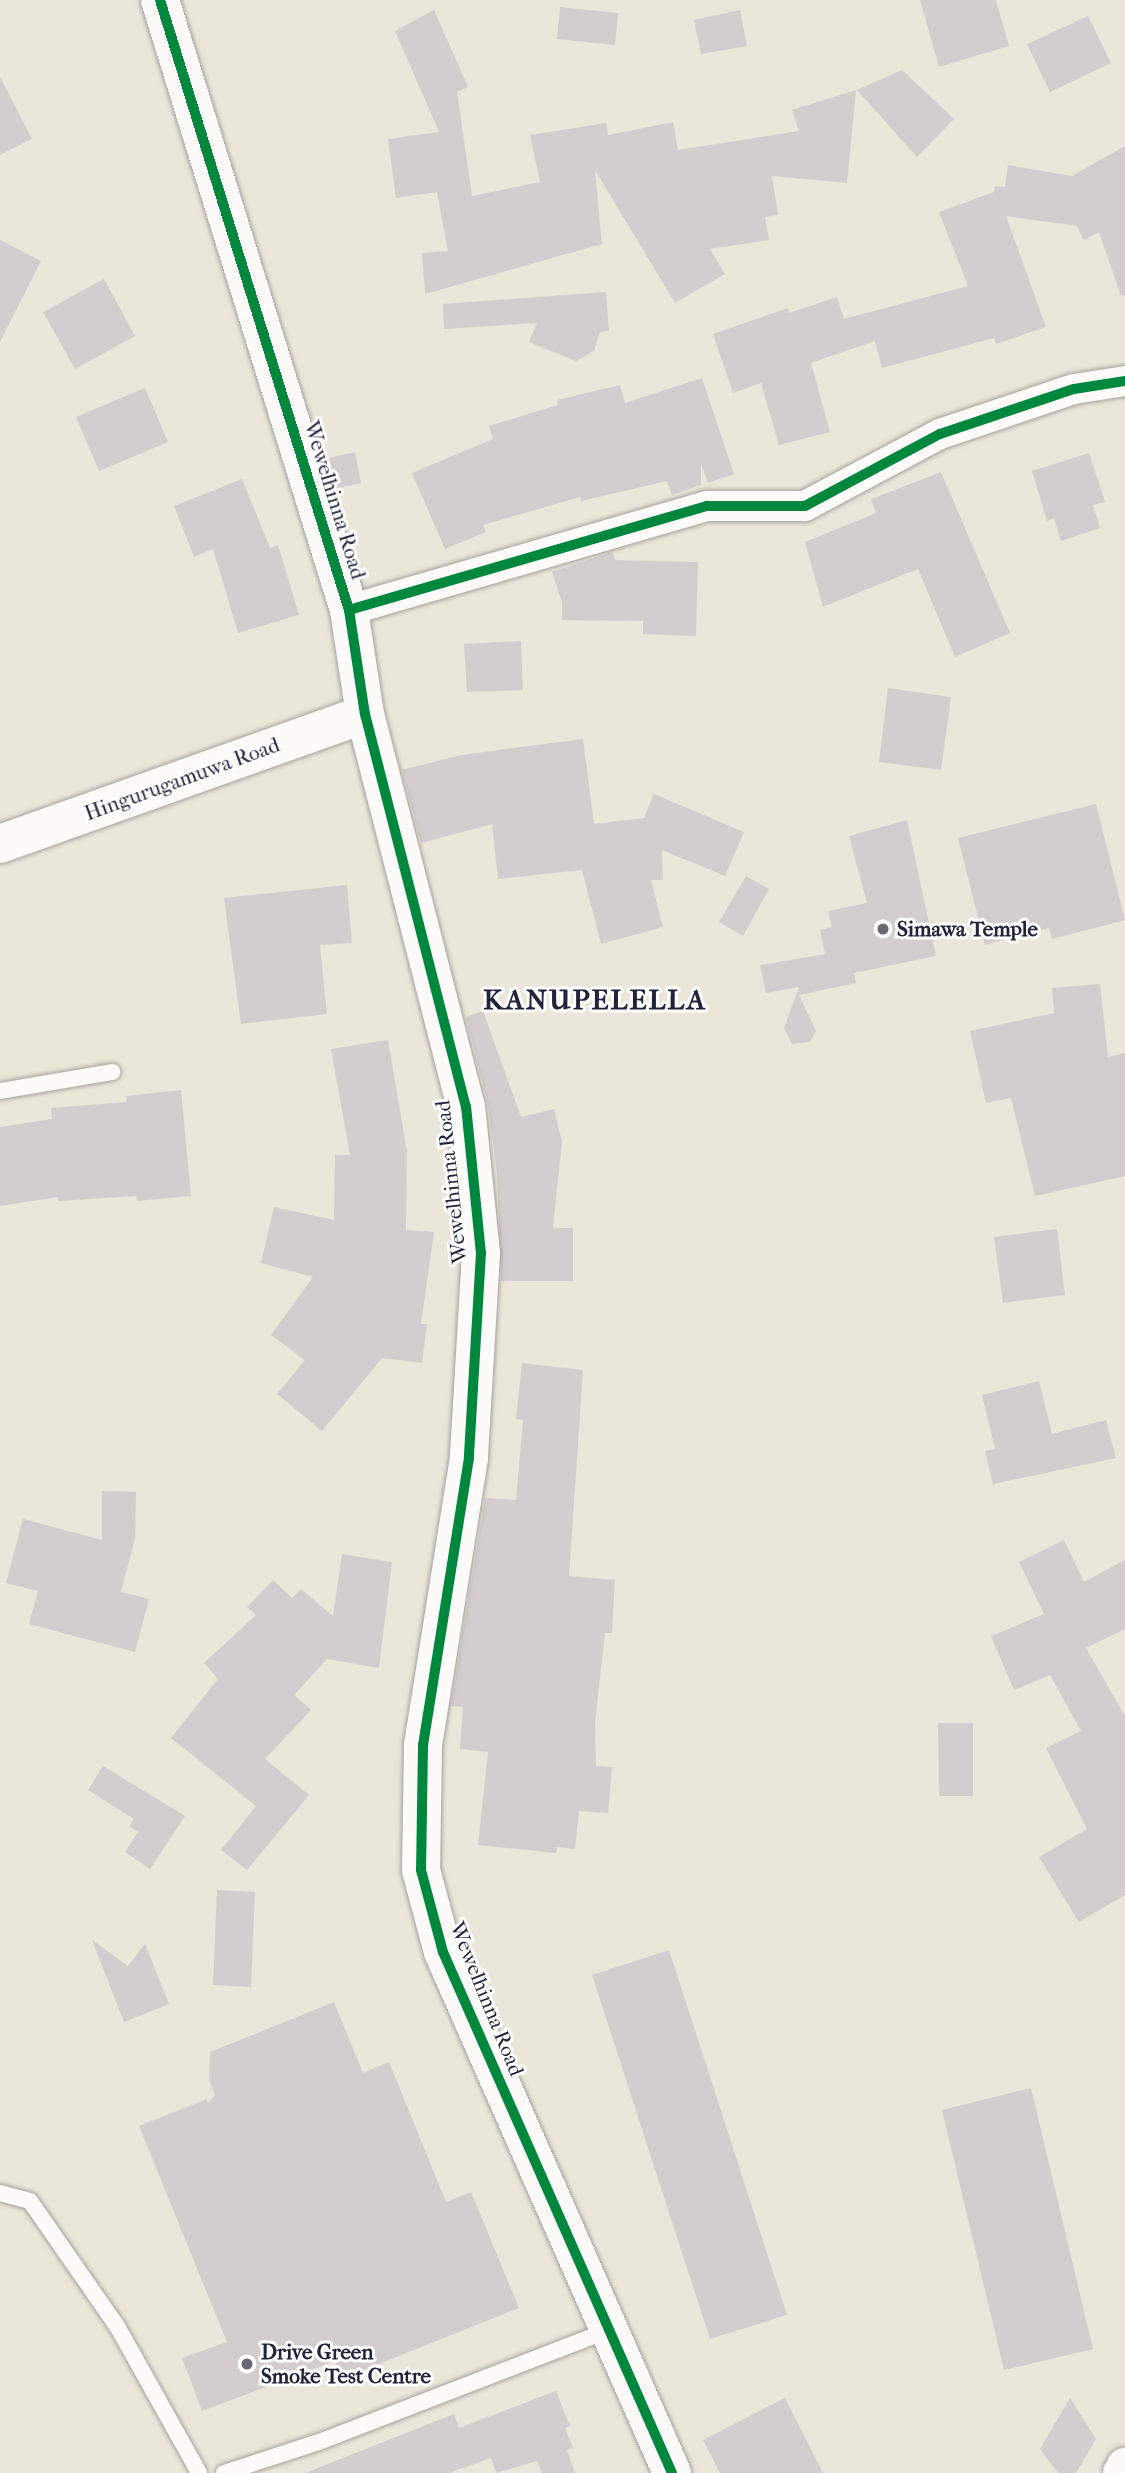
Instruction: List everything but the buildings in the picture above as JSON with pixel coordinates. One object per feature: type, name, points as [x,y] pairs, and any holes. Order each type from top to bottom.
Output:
[{"type":"street","name":"Wewelhinna Road","points":[[160,0],[349,610],[365,714],[466,1107],[481,1253],[469,1458],[423,1745],[421,1870],[443,1952],[672,2473]]},
{"type":"street","points":[[349,610],[707,506],[805,506],[940,434],[1074,389],[1125,382]]},
{"type":"street","name":"Hingurugamuwa Road","points":[[0,844],[365,714]]},
{"type":"street","points":[[1122,2473],[1125,2467]]},
{"type":"lane","points":[[0,1091],[111,1072]]},
{"type":"lane","points":[[0,2193],[30,2201],[117,2326],[200,2473]]},
{"type":"lane","points":[[224,2473],[319,2442],[609,2330]]},
{"type":"cycle path","points":[[160,0],[349,610],[365,714],[466,1106],[481,1253],[469,1458],[423,1745],[421,1870],[443,1952],[672,2473]]},
{"type":"cycle path","points":[[349,610],[707,506],[805,506],[940,434],[1074,389],[1125,381]]},
{"type":"place","name":"Simawa Temple","points":[[883,929]]},
{"type":"place","name":"Drive Green Smoke Test Centre","points":[[247,2364]]},
{"type":"district","name":"KANUPELELLA","points":[[595,1000]]}]
